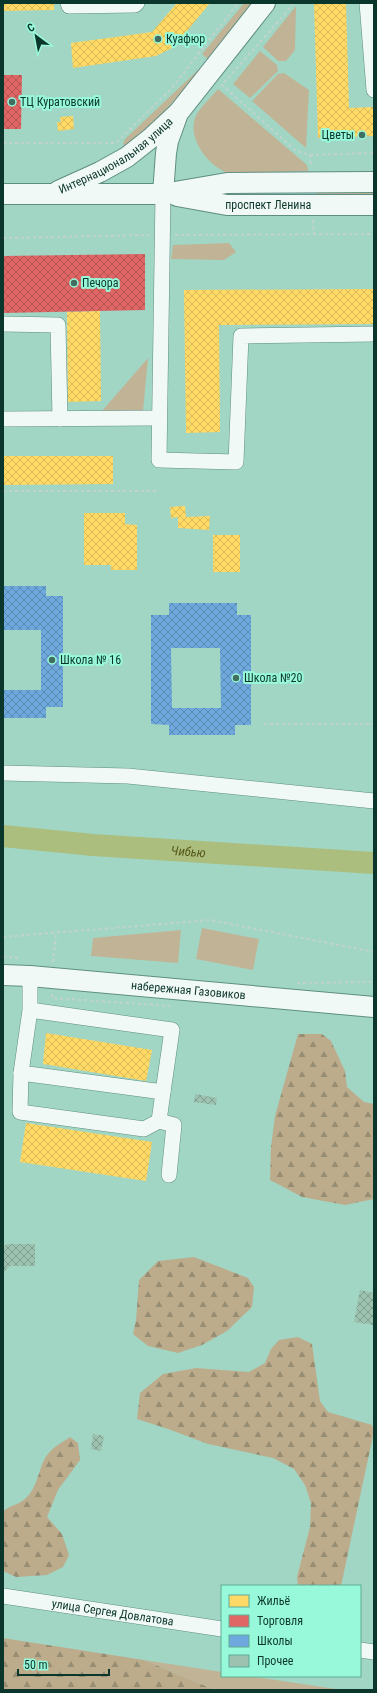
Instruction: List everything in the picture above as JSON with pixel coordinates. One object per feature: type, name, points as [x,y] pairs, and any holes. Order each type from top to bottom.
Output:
[{"type":"main road","name":"Интернациональная улица","points":[[50,194],[100,172],[127,156],[151,138],[179,112],[265,3]]},
{"type":"main road","name":"Интернациональная улица","points":[[163,194],[168,142],[179,112]]},
{"type":"main road","name":"проспект Ленина","points":[[3,194],[163,194],[227,183],[374,182]]},
{"type":"main road","name":"проспект Ленина","points":[[163,194],[227,205],[374,205]]},
{"type":"main road","name":"набережная Газовиков","points":[[3,975],[30,976],[374,1007]]},
{"type":"street","points":[[68,3],[69,6],[135,5],[137,3]]},
{"type":"street","points":[[367,3],[374,90]]},
{"type":"street","points":[[163,194],[159,460],[236,462],[241,336],[374,334]]},
{"type":"street","points":[[3,324],[58,325],[60,419]]},
{"type":"street","points":[[3,419],[159,418]]},
{"type":"street","points":[[3,773],[128,776],[374,801]]},
{"type":"street","points":[[30,976],[30,1010],[21,1073],[20,1112],[144,1129],[159,1121],[174,1125],[169,1175]]},
{"type":"street","points":[[30,1010],[172,1030],[159,1121]]},
{"type":"street","points":[[21,1073],[163,1092]]},
{"type":"street","name":"улица Сергея Довлатова","points":[[3,1596],[221,1630]]},
{"type":"street","points":[[361,1650],[374,1652]]},
{"type":"path","points":[[3,143],[116,144],[172,88],[238,3]]},
{"type":"path","points":[[293,3],[222,85],[296,151],[310,155],[374,153]]},
{"type":"path","points":[[310,155],[312,182]]},
{"type":"path","points":[[312,205],[314,235]]},
{"type":"path","points":[[3,238],[136,235],[163,236],[182,234],[374,234]]},
{"type":"path","points":[[3,491],[156,491]]},
{"type":"path","points":[[264,724],[374,724]]},
{"type":"path","points":[[3,937],[210,920],[374,952]]},
{"type":"shaded area","points":[[244,3],[255,3],[209,60],[202,54]]},
{"type":"shaded area","points":[[296,6],[295,50],[286,61],[278,61],[263,47]]},
{"type":"shaded area","points":[[260,51],[277,65],[278,71],[250,98],[233,84]]},
{"type":"shaded area","points":[[198,70],[196,77],[147,130],[126,147],[123,144],[125,139]]},
{"type":"shaded area","points":[[284,73],[309,90],[306,148],[252,101],[278,74]]},
{"type":"shaded area","points":[[218,89],[307,165],[308,171],[231,174],[216,167],[209,161],[195,138],[194,122],[198,113]]},
{"type":"shaded area","points":[[374,189],[374,197],[316,197],[316,190]]},
{"type":"shaded area","points":[[229,243],[236,252],[224,260],[171,259],[173,245]]},
{"type":"shaded area","points":[[148,358],[143,411],[102,411]]},
{"type":"shaded area","points":[[202,928],[259,939],[253,970],[196,959]]},
{"type":"shaded area","points":[[181,930],[178,963],[91,956],[93,938]]},
{"type":"shaded area","points":[[144,1660],[221,1672],[221,1677],[256,1677],[343,1690],[215,1690]]},
{"type":"green space","points":[[298,1034],[322,1034],[331,1041],[345,1071],[347,1087],[364,1102],[374,1104],[374,1199],[345,1205],[302,1197],[270,1180],[271,1147],[275,1116]]},
{"type":"green space","points":[[194,1257],[248,1278],[254,1287],[252,1307],[227,1331],[202,1345],[178,1353],[148,1346],[133,1334],[136,1320],[139,1280],[158,1261]]},
{"type":"green space","points":[[298,1337],[312,1344],[320,1401],[328,1412],[372,1425],[374,1431],[341,1585],[298,1585],[297,1577],[310,1527],[311,1503],[305,1485],[294,1469],[273,1458],[208,1444],[137,1419],[140,1393],[163,1374],[196,1368],[249,1372],[265,1363],[271,1349],[279,1340]]},
{"type":"green space","points":[[70,1437],[78,1443],[80,1460],[58,1490],[47,1517],[62,1534],[69,1555],[63,1567],[47,1575],[16,1577],[3,1571],[3,1511],[27,1497],[37,1481],[45,1458],[50,1451]]},
{"type":"green space","points":[[3,1638],[144,1660],[215,1690],[3,1690]]},
{"type":"building: Жильё","points":[[3,3],[54,3],[54,10],[3,11]]},
{"type":"building: Жильё","points":[[177,3],[210,3],[174,47],[156,56],[73,68],[71,43],[152,32]]},
{"type":"building: Жильё","points":[[314,3],[346,3],[349,108],[374,107],[374,136],[318,138]]},
{"type":"building: Жильё","points":[[73,116],[74,129],[58,131],[57,122],[61,122],[60,117]]},
{"type":"building: Жильё","points":[[374,289],[374,324],[219,325],[220,432],[186,433],[184,290]]},
{"type":"building: Жильё","points":[[100,311],[101,401],[68,402],[67,312]]},
{"type":"building: Жильё","points":[[3,456],[113,456],[113,484],[3,485]]},
{"type":"building: Жильё","points":[[185,506],[186,517],[210,516],[209,530],[178,528],[178,517],[171,518],[170,507]]},
{"type":"building: Жильё","points":[[84,513],[125,513],[125,524],[137,525],[137,570],[111,570],[111,565],[84,565]]},
{"type":"building: Жильё","points":[[213,535],[240,535],[240,572],[213,572]]},
{"type":"building: Жильё","points":[[46,1033],[152,1050],[146,1081],[43,1064]]},
{"type":"building: Жильё","points":[[26,1123],[152,1142],[146,1181],[20,1162]]},
{"type":"building: Торговля","name":"ТЦ Куратовский","points":[[3,75],[22,75],[21,129],[3,129]]},
{"type":"building: Торговля","name":"Печора","points":[[145,254],[145,310],[3,313],[3,256]]},
{"type":"building: Школы","name":"Школа № 16","points":[[3,586],[46,586],[46,596],[63,596],[63,707],[46,707],[46,718],[3,718],[3,690],[41,690],[41,630],[3,630]]},
{"type":"building: Школы","name":"Школа №20","points":[[169,603],[237,603],[237,615],[251,615],[251,725],[235,725],[235,735],[169,735],[169,725],[151,724],[151,615],[169,615]],"holes":[[[171,648],[220,648],[221,708],[172,708]]]},
{"type":"building: Прочее","points":[[195,1094],[217,1098],[216,1105],[194,1102]]},
{"type":"building: Прочее","points":[[7,1244],[35,1244],[35,1266],[10,1266],[3,1273],[3,1247]]},
{"type":"building: Прочее","points":[[360,1290],[374,1293],[374,1325],[354,1322]]},
{"type":"building: Прочее","points":[[93,1434],[104,1436],[101,1451],[91,1449]]},
{"type":"waterway","name":"Чибью","points":[[3,836],[93,845],[374,863]]},
{"type":"place","name":"Куафюр","points":[[158,39]]},
{"type":"place","name":"ТЦ Куратовский","points":[[12,102]]},
{"type":"place","name":"Цветы","points":[[362,135]]},
{"type":"place","name":"Печора","points":[[74,283]]},
{"type":"place","name":"Школа № 16","points":[[52,660]]},
{"type":"place","name":"Школа №20","points":[[236,678]]}]
